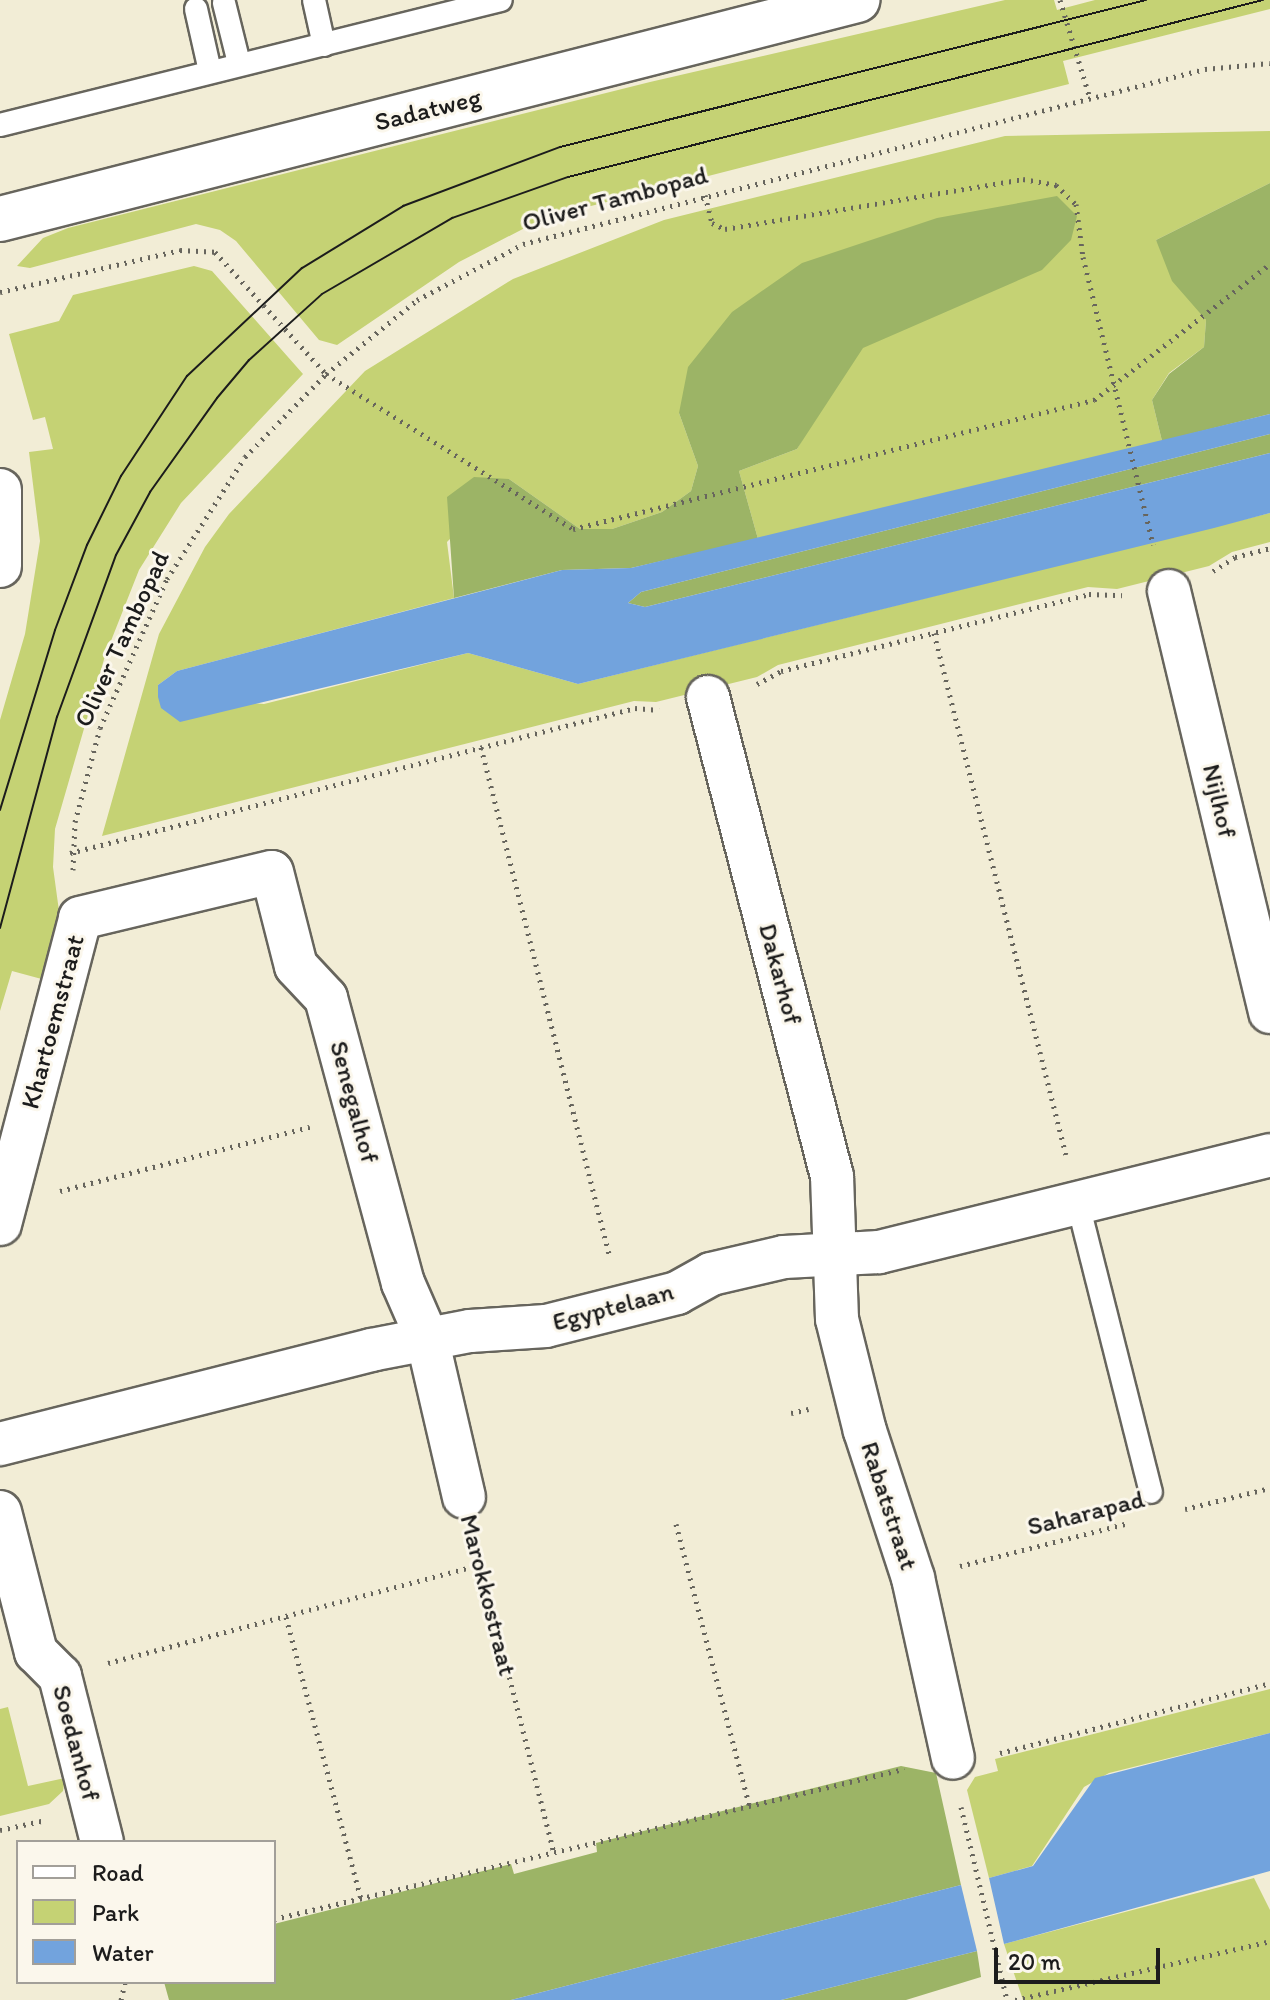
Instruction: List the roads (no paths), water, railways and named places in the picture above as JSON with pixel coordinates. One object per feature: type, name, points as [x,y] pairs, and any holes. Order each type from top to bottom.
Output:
[{"type":"street","name":"Sadatweg","points":[[0,219],[857,0]]},
{"type":"street","points":[[0,490],[0,566]]},
{"type":"street","name":"Nijlhof","points":[[1162,574],[1270,1012]]},
{"type":"street","name":"Dakarhof","points":[[708,697],[832,1176],[835,1254]]},
{"type":"street","name":"Khartoemstraat","points":[[3,1215],[80,918],[272,872]]},
{"type":"street","name":"Senegalhof","points":[[272,872],[296,966],[326,998],[403,1283],[427,1338]]},
{"type":"street","name":"Egyptelaan","points":[[0,1444],[427,1338],[546,1326],[677,1293],[711,1274],[784,1257],[879,1252],[1077,1200],[1270,1155]]},
{"type":"street","name":"Rabatstraat","points":[[835,1254],[837,1319],[865,1431],[913,1578],[953,1758]]},
{"type":"street","name":"Marokkostraat","points":[[427,1338],[464,1497]]},
{"type":"street","name":"Soedanhof","points":[[0,1512],[36,1652],[60,1676],[101,1840]]},
{"type":"lane","points":[[314,0],[324,45]]},
{"type":"lane","points":[[0,125],[501,0]]},
{"type":"lane","points":[[224,3],[239,63]]},
{"type":"lane","points":[[196,9],[210,71]]},
{"type":"lane","points":[[1077,1200],[1151,1492]]},
{"type":"water","points":[[1270,414],[1270,434],[641,592],[628,603],[645,607],[1270,453],[1270,513],[1214,528],[578,684],[468,653],[180,722],[161,708],[158,697],[158,685],[177,671],[562,570],[631,568]]},
{"type":"water","points":[[1270,1733],[1270,1871],[1004,1944],[989,1878],[1033,1866],[1095,1778]]},
{"type":"water","points":[[961,1885],[977,1951],[781,2000],[511,2000]]},
{"type":"tram line","points":[[0,810],[55,630],[87,545],[121,476],[187,376],[302,268],[403,206],[560,147],[1146,0]]},
{"type":"tram line","points":[[0,928],[57,717],[116,555],[150,492],[217,398],[249,360],[322,294],[452,218],[568,177],[1263,0]]}]
